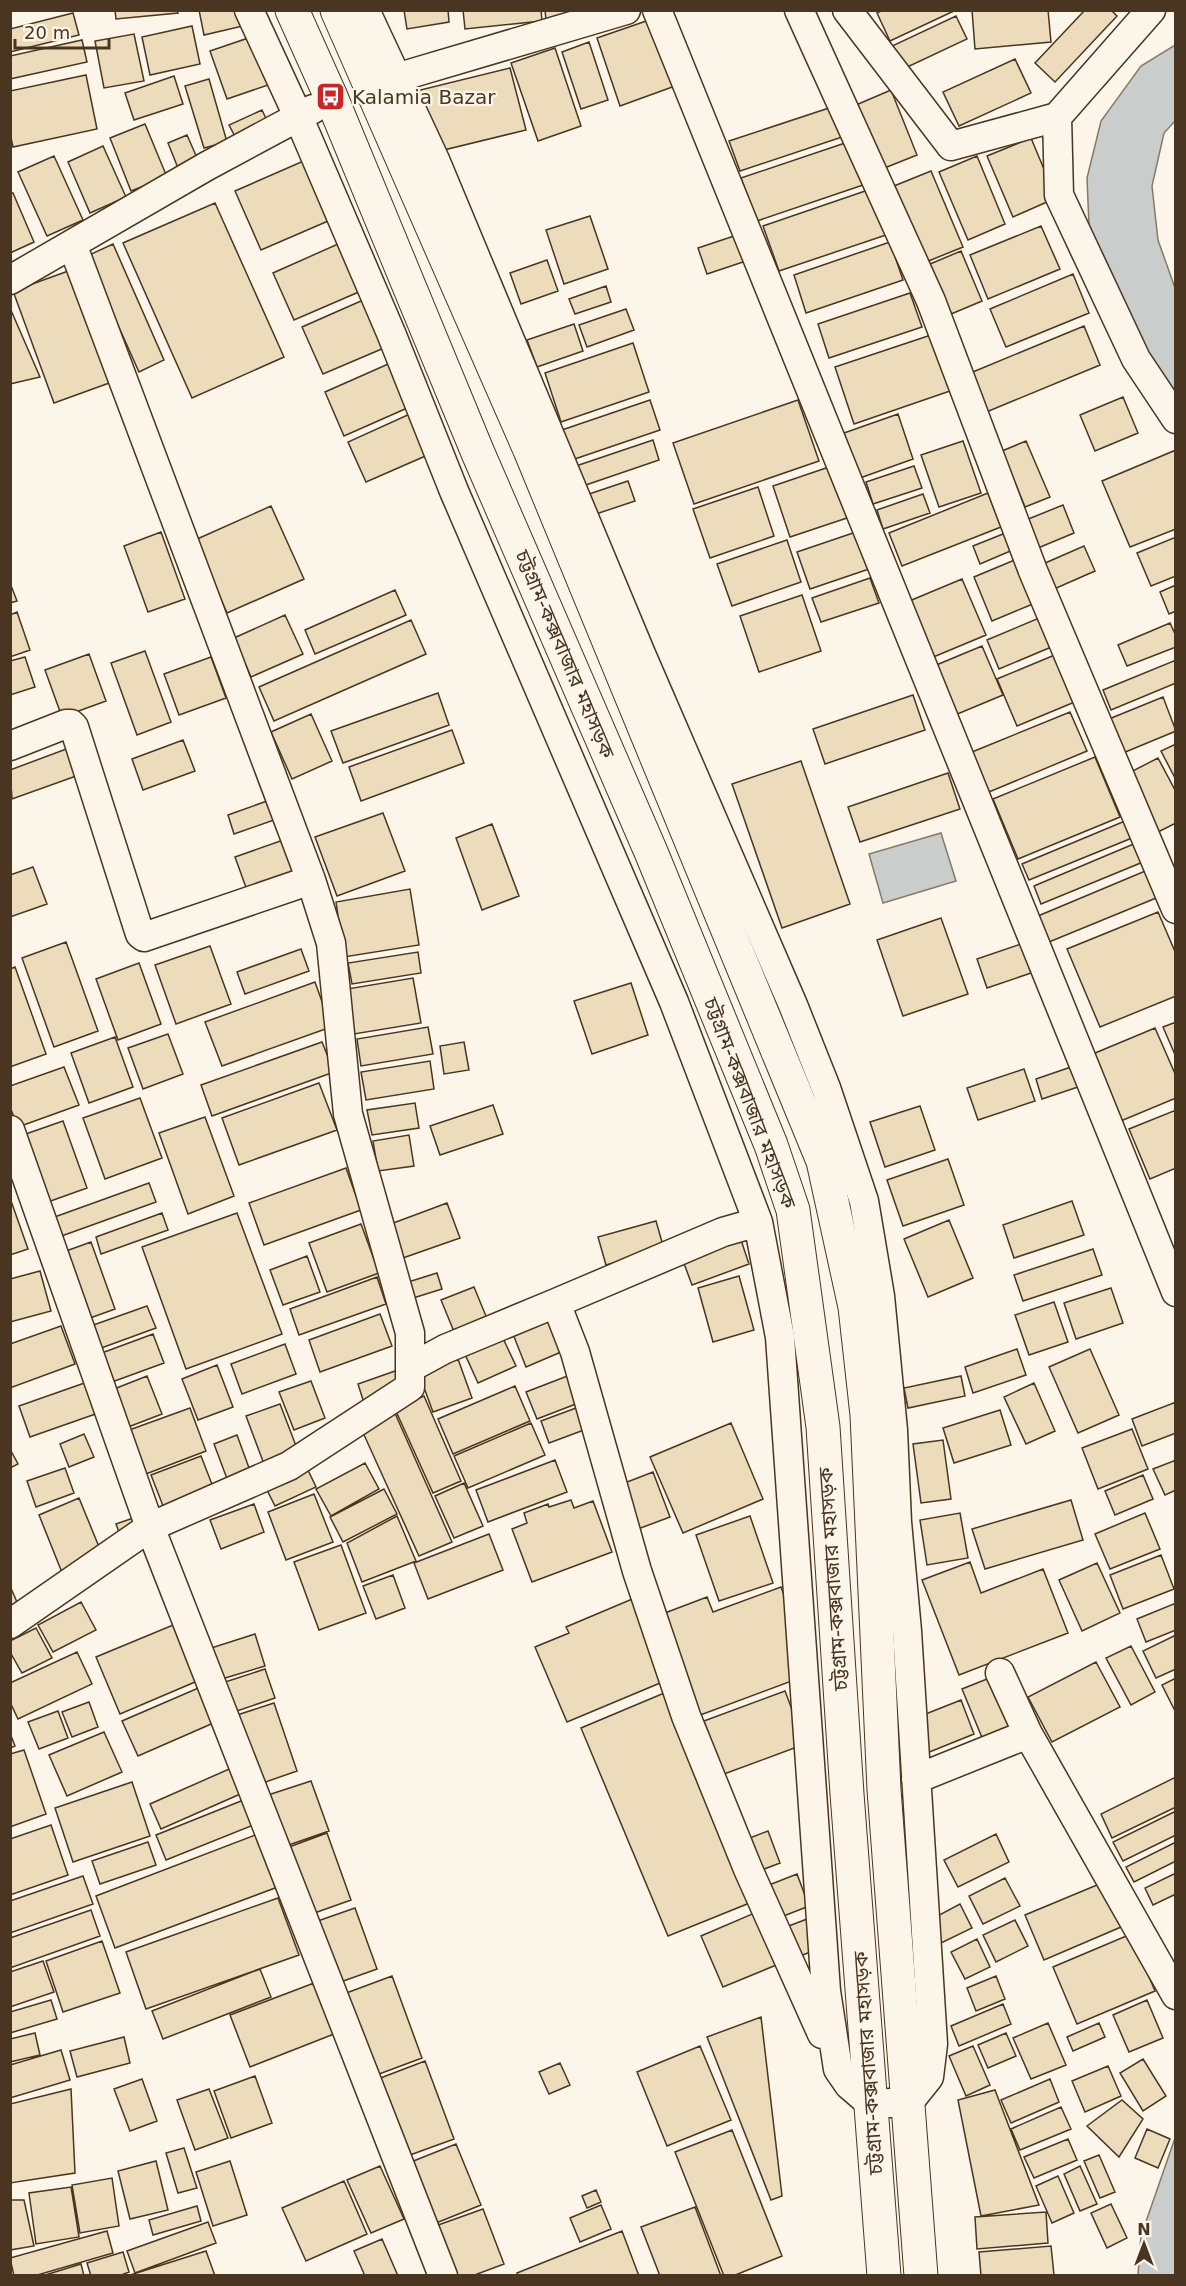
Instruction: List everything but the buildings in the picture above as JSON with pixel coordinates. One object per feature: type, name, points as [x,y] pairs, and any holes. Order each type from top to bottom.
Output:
[{"type":"highway","name":"চট্টগ্রাম-কক্সবাজার মহাসড়ক","points":[[292,10],[331,97],[478,453],[651,852],[771,1145],[793,1210],[822,1426],[884,2276]]},
{"type":"highway","name":"চট্টগ্রাম-কক্সবাজার মহাসড়ক","points":[[337,10],[530,450],[823,1161],[855,1307],[867,1415],[884,1790],[921,2276]]},
{"type":"street","points":[[249,10],[306,112],[454,491],[674,1002],[758,1222],[780,1337],[826,1990],[838,2069]]},
{"type":"street","points":[[365,10],[392,79],[439,171],[640,654],[793,1005],[826,1088],[864,1201],[878,1285],[893,1430],[897,1522],[908,1630],[933,2044],[929,2077],[909,2102],[871,2104],[849,2085],[838,2069],[748,1869],[686,1716],[637,1571],[574,1353],[556,1304]]},
{"type":"street","points":[[392,79],[626,10]]},
{"type":"street","points":[[657,10],[1176,1292]]},
{"type":"street","points":[[799,10],[931,301],[1033,572],[1176,909]]},
{"type":"street","points":[[847,10],[951,146],[1057,117],[1151,10]]},
{"type":"street","points":[[10,280],[306,112]]},
{"type":"street","points":[[1057,117],[1059,195],[1136,359],[1176,419]]},
{"type":"street","points":[[10,1624],[150,1527],[289,1466],[410,1387],[410,1333],[348,1114],[331,943],[310,880],[72,244]]},
{"type":"street","points":[[10,746],[66,724],[71,724],[74,728],[140,934],[144,937],[310,880]]},
{"type":"street","points":[[10,1130],[150,1527],[443,2276]]},
{"type":"street","points":[[410,1368],[445,1349],[723,1233],[758,1222]]},
{"type":"street","points":[[789,1460],[826,1485]]},
{"type":"street","points":[[875,1584],[900,1553]]},
{"type":"street","points":[[800,1605],[836,1627]]},
{"type":"street","points":[[878,1663],[908,1630]]},
{"type":"street","points":[[1000,1673],[1028,1734],[1176,1995]]},
{"type":"street","points":[[916,1779],[1028,1734]]},
{"type":"shaded area","points":[[1175,45],[1175,121],[1164,133],[1152,186],[1158,240],[1175,288],[1175,398],[1128,323],[1089,226],[1087,178],[1101,121],[1141,66]]},
{"type":"shaded area","points":[[941,833],[956,881],[883,903],[869,854]]},
{"type":"shaded area","points":[[1175,2138],[1175,2275],[1138,2275],[1141,2236]]},
{"type":"place","name":"Kalamia Bazar","points":[[331,97]]}]
